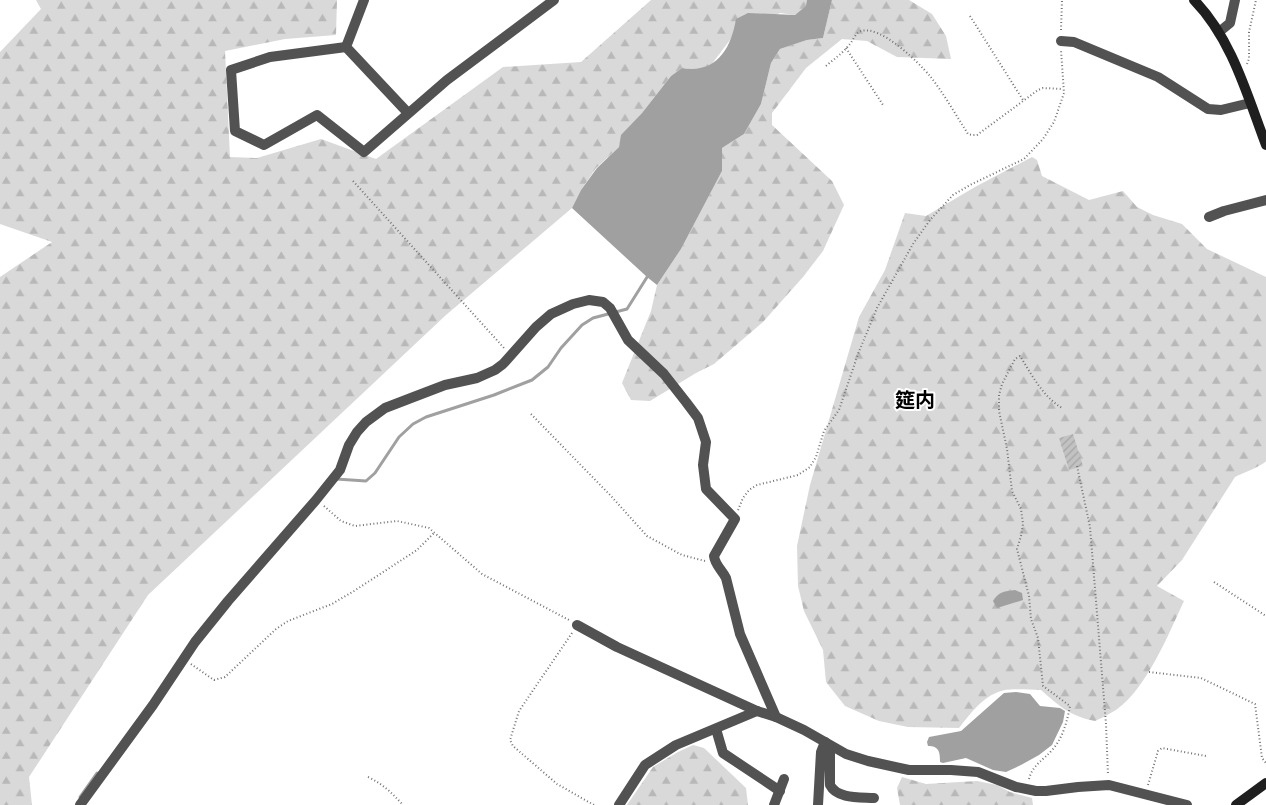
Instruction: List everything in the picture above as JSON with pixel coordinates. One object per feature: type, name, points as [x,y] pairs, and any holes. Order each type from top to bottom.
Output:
[{"type":"main road","points":[[1194,0],[1208,15],[1219,32],[1238,72],[1266,145]]},
{"type":"main road","points":[[1236,805],[1266,784]]},
{"type":"street","points":[[346,47],[364,0]]},
{"type":"street","points":[[346,47],[270,57],[231,70],[235,131],[264,145],[317,115],[364,152],[447,80],[554,0]]},
{"type":"street","points":[[1219,32],[1230,23],[1235,0]]},
{"type":"street","points":[[1061,41],[1074,42],[1158,78],[1208,109],[1221,110],[1250,103]]},
{"type":"street","points":[[346,47],[408,113]]},
{"type":"street","points":[[1209,217],[1266,200]]},
{"type":"street","points":[[80,805],[153,705],[183,659],[228,601],[340,470],[349,445],[366,422],[384,408],[446,385],[477,378],[495,370],[536,327],[552,314],[573,304],[589,300],[603,302],[610,308],[628,340],[664,374],[698,418],[706,442],[703,465],[706,489],[734,519],[714,556],[714,562],[722,570],[726,578],[740,634],[776,717]]},
{"type":"street","points":[[577,625],[617,647],[758,711],[776,717],[846,754],[868,761],[909,770],[978,772],[1016,787],[1046,791],[1078,786],[1109,785],[1187,805]]},
{"type":"street","points":[[619,805],[645,765],[676,745],[758,711]]},
{"type":"street","points":[[716,729],[723,753],[780,791]]},
{"type":"street","points":[[827,744],[830,785],[836,793],[844,800],[874,798]]},
{"type":"street","points":[[818,805],[821,752],[827,744]]},
{"type":"street","points":[[774,805],[784,779]]},
{"type":"path","points":[[734,519],[743,498],[749,490],[757,485],[798,475],[810,467],[816,457],[824,431],[839,410],[858,354],[877,308],[913,244],[930,220],[953,195],[1024,159],[1043,140],[1054,122],[1060,106],[1063,89],[1062,0]]},
{"type":"path","points":[[1238,72],[1246,66],[1249,59],[1249,32],[1256,0]]},
{"type":"path","points":[[970,16],[1023,100]]},
{"type":"path","points":[[826,66],[846,48],[858,32],[864,30],[882,36],[910,57],[930,76],[968,134],[972,135],[977,134],[1038,90],[1043,88],[1063,89]]},
{"type":"path","points":[[846,48],[883,105]]},
{"type":"path","points":[[352,182],[511,355]]},
{"type":"path","points":[[1029,789],[1028,778],[1032,768],[1052,750],[1061,737],[1070,706],[1043,686],[1038,638],[1031,619],[1030,596],[1017,549],[1021,536],[1021,510],[1012,491],[1007,449],[999,411],[999,395],[1002,384],[1015,359],[1020,356],[1046,395],[1062,408]]},
{"type":"path","points":[[531,414],[648,536],[682,555],[697,560],[714,562]]},
{"type":"path","points":[[1077,466],[1090,527],[1109,785]]},
{"type":"path","points":[[316,500],[341,521],[355,526],[397,521],[429,528],[482,574],[577,625],[518,711],[510,740],[513,746],[557,784],[594,805]]},
{"type":"path","points":[[183,659],[214,680],[225,677],[276,629],[288,621],[332,604],[354,591],[418,550],[434,533]]},
{"type":"path","points":[[1214,582],[1266,616]]},
{"type":"path","points":[[1149,672],[1201,678],[1254,704],[1262,758],[1266,763]]},
{"type":"path","points":[[1145,795],[1158,751],[1162,748],[1206,756]]},
{"type":"path","points":[[368,777],[389,790],[403,805]]},
{"type":"green space","points":[[36,0],[337,0],[336,35],[285,39],[225,51],[230,157],[257,158],[321,139],[376,159],[503,67],[581,62],[651,0],[807,0],[807,6],[795,15],[780,13],[733,36],[711,65],[695,70],[682,68],[671,76],[622,135],[619,147],[596,168],[581,190],[572,208],[446,315],[148,595],[29,777],[32,805],[0,805],[0,277],[52,242],[0,224],[0,52],[41,9]]},
{"type":"green space","points":[[832,0],[909,0],[932,14],[946,36],[951,59],[897,57],[867,41],[842,39],[806,68],[772,113],[772,125],[832,181],[844,205],[823,251],[803,277],[763,322],[714,364],[650,401],[631,400],[622,383],[651,311],[657,285],[681,249],[722,171],[722,148],[744,134],[761,104],[771,63],[780,49],[807,40],[823,38]]},
{"type":"green space","points":[[1032,157],[1037,160],[1042,176],[1089,200],[1123,191],[1137,207],[1153,215],[1182,224],[1207,249],[1266,277],[1266,461],[1235,477],[1182,560],[1157,586],[1184,601],[1164,645],[1147,675],[1127,700],[1116,710],[1095,721],[1065,710],[1041,690],[1010,690],[1001,691],[988,697],[959,728],[908,727],[879,721],[845,706],[826,682],[823,650],[804,611],[798,586],[797,546],[810,485],[859,317],[885,270],[905,213],[926,216],[975,187]]},
{"type":"green space","points":[[693,745],[704,748],[746,788],[748,805],[627,805],[653,767]]},
{"type":"green space","points":[[902,777],[926,784],[977,781],[997,785],[1010,792],[1032,798],[1033,805],[900,805],[897,788]]},
{"type":"shaded area","points":[[807,0],[832,0],[823,38],[807,40],[780,49],[771,63],[761,104],[744,134],[722,148],[722,171],[681,249],[657,285],[572,208],[581,190],[597,168],[619,147],[621,135],[642,113],[671,76],[682,68],[694,69],[704,67],[720,57],[730,40],[736,19],[748,13],[795,15],[806,6]]},
{"type":"shaded area","points":[[1015,590],[1022,593],[1023,600],[997,608],[993,601],[997,596]]},
{"type":"shaded area","points":[[1004,693],[1030,694],[1040,706],[1060,708],[1065,711],[1063,722],[1052,745],[1039,755],[1006,772],[993,770],[966,758],[940,762],[937,748],[928,746],[929,737],[961,731]]},
{"type":"building","points":[[1073,434],[1083,466],[1069,470],[1059,438]]},
{"type":"waterway","points":[[336,479],[366,481],[375,473],[399,437],[413,424],[426,417],[494,395],[532,380],[548,367],[561,348],[582,325],[593,318],[627,309],[649,274]]},
{"type":"waterway","points":[[80,797],[97,773]]},
{"type":"district","name":"筵内","points":[[915,400]]}]
